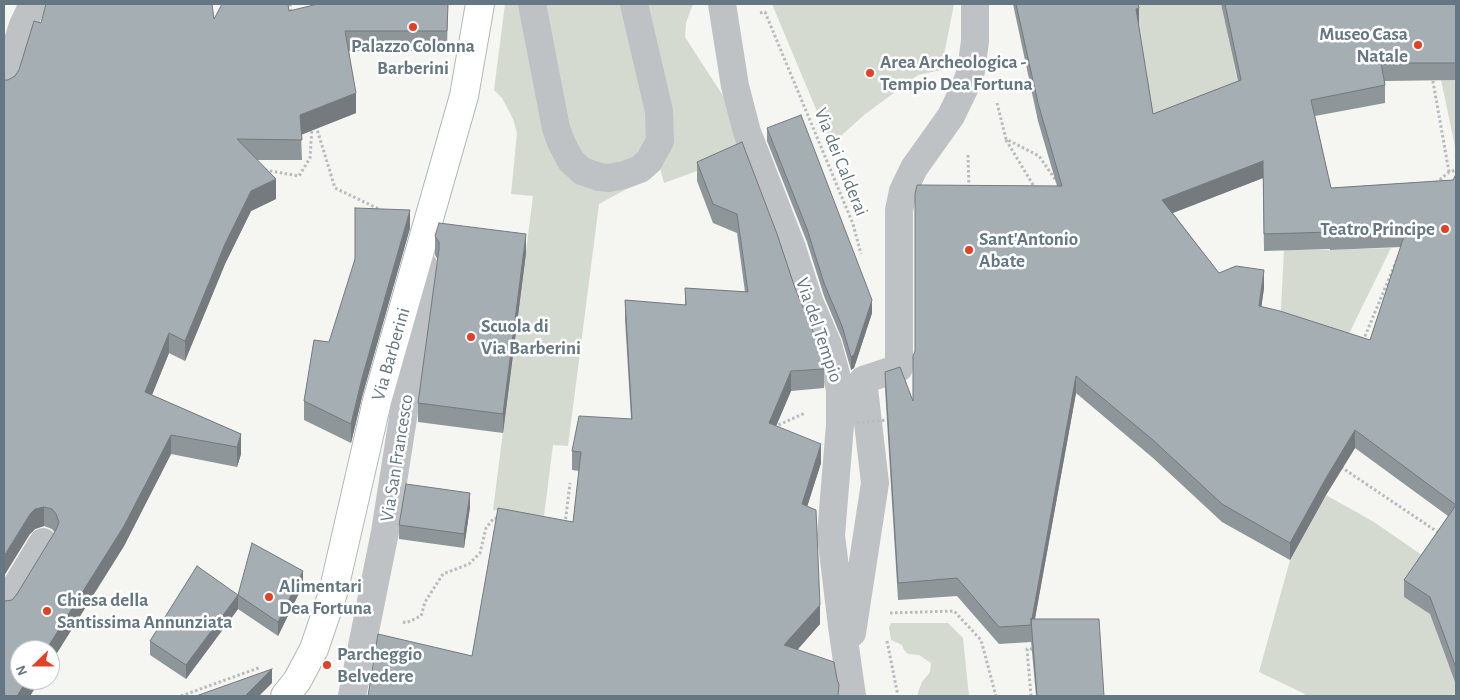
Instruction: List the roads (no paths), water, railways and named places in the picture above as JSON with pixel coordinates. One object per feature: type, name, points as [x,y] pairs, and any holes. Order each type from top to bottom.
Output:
[{"type":"street","points":[[4,85],[23,25],[33,4]]},
{"type":"street","name":"Via Barberini","points":[[285,696],[297,681],[314,649],[333,593],[377,401],[464,96],[480,4]]},
{"type":"street","points":[[532,4],[556,128],[561,142],[571,160],[582,171],[599,177],[609,178],[624,176],[640,169],[649,161],[660,141],[659,111],[634,4]]},
{"type":"street","name":"Via del Tempio","points":[[722,4],[735,86],[746,132],[792,248],[809,301],[828,345],[849,417],[831,535],[852,696]]},
{"type":"street","points":[[847,664],[875,483],[863,380],[899,368],[899,210],[903,191],[914,168],[951,116],[965,87],[971,70],[975,41],[975,4]]},
{"type":"street","name":"Via San Francesco","points":[[352,696],[385,532],[409,380],[430,218]]},
{"type":"street","points":[[4,606],[43,542]]},
{"type":"place","name":"Palazzo Colonna Barberini","points":[[413,27]]},
{"type":"place","name":"Museo Casa Natale","points":[[1418,45]]},
{"type":"place","name":"Area Archeologica - Tempio Dea Fortuna","points":[[870,73]]},
{"type":"place","name":"Teatro Principe","points":[[1445,229]]},
{"type":"place","name":"Sant'Antonio Abate","points":[[969,250]]},
{"type":"place","name":"Scuola di Via Barberini","points":[[471,337]]},
{"type":"place","name":"Alimentari Dea Fortuna","points":[[269,597]]},
{"type":"place","name":"Chiesa della Santissima Annunziata","points":[[47,611]]},
{"type":"place","name":"Parcheggio Belvedere","points":[[327,665]]}]
